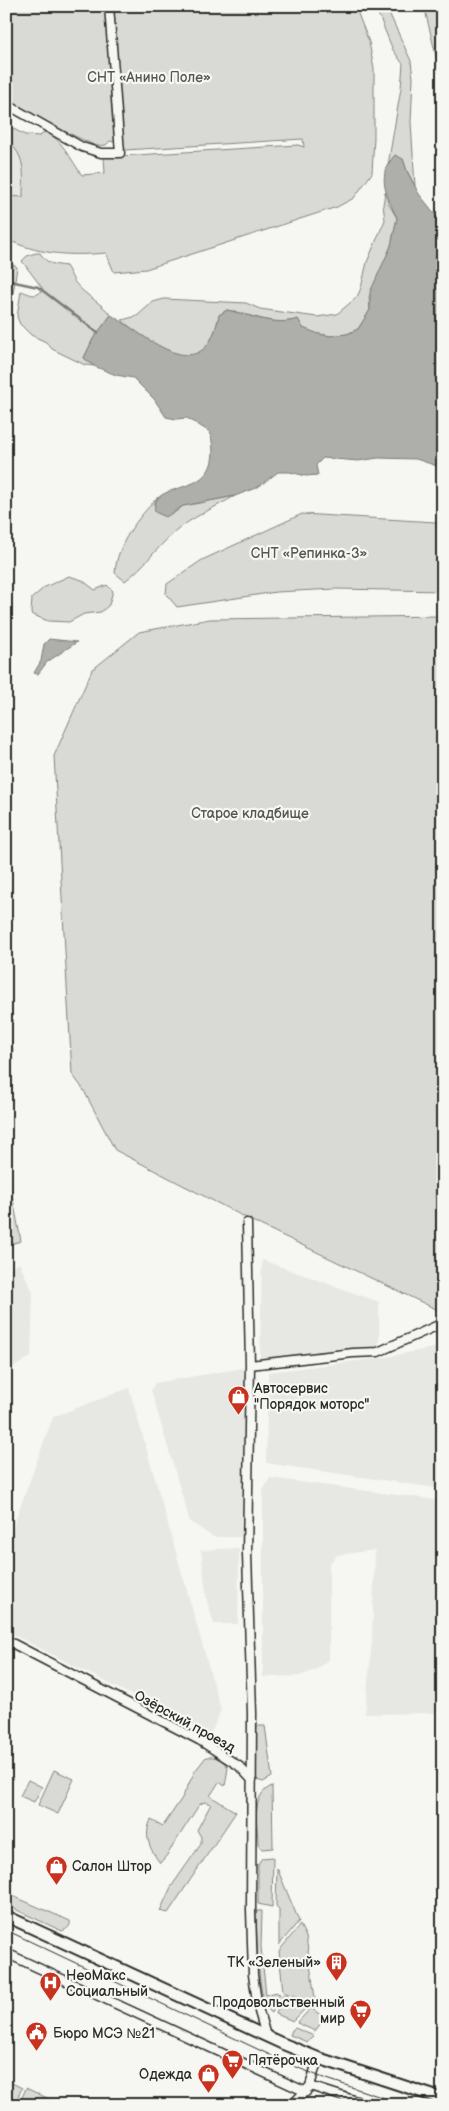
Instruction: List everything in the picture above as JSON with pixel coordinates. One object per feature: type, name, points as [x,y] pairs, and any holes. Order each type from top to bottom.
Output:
[{"type":"main road","points":[[6,1916],[266,2036],[318,2058],[443,2099]]},
{"type":"street","points":[[6,104],[82,147],[101,153],[120,153],[109,6]]},
{"type":"street","points":[[247,1223],[250,1365],[247,1554],[252,1780],[251,1910],[253,1975],[258,2008],[266,2036]]},
{"type":"street","points":[[250,1365],[353,1353],[378,1352],[443,1323]]},
{"type":"street","name":"Озёрский проезд","points":[[6,1640],[199,1740],[239,1766],[252,1780]]},
{"type":"street","points":[[6,1953],[308,2089],[369,2105]]},
{"type":"street","points":[[292,2105],[308,2089],[318,2058]]},
{"type":"shaded area","points":[[6,136],[20,156],[24,170],[23,197],[6,196]]},
{"type":"shaded area","points":[[395,155],[403,159],[419,194],[443,224],[443,468],[416,459],[378,458],[358,461],[323,458],[316,465],[318,475],[306,476],[290,472],[278,472],[258,487],[235,496],[183,506],[166,517],[155,512],[156,501],[163,494],[199,480],[208,470],[213,455],[210,432],[187,418],[176,419],[166,417],[154,399],[133,378],[116,375],[94,366],[84,358],[93,339],[111,315],[157,345],[173,352],[188,355],[201,351],[212,338],[219,315],[227,310],[271,321],[280,322],[298,319],[303,328],[331,336],[347,334],[358,329],[370,310],[370,292],[391,246],[397,218],[387,194],[384,179],[385,171]]},
{"type":"shaded area","points":[[49,639],[77,642],[47,662],[38,674],[34,673],[41,661],[44,644]]},
{"type":"shaded area","points":[[262,1260],[379,1302],[379,1350],[260,1362]]},
{"type":"shaded area","points":[[19,1263],[33,1292],[31,1357],[6,1371],[6,1270]]},
{"type":"shaded area","points":[[443,1346],[443,1489],[266,1463],[268,1372],[381,1358]]},
{"type":"shaded area","points":[[243,1368],[246,1394],[241,1537],[213,1537],[190,1522],[151,1390],[155,1383]]},
{"type":"shaded area","points":[[129,1388],[221,1710],[210,1735],[6,1631],[6,1546],[53,1417]]},
{"type":"shaded area","points":[[270,1478],[443,1501],[443,1705],[434,1713],[365,1714],[372,1642],[375,1550],[337,1555],[329,1564],[329,1659],[317,1669],[300,1676],[263,1677],[263,1491]]},
{"type":"shaded area","points":[[239,1548],[238,1624],[214,1624],[207,1601],[201,1550]]},
{"type":"green space","name":"СНТ «Анино Поле»","points":[[6,6],[355,6],[369,42],[374,69],[372,173],[354,198],[337,207],[146,269],[114,272],[106,253],[58,254],[36,250],[13,242],[9,248],[6,246],[6,196],[23,197],[23,167],[20,157],[9,139],[6,125],[25,135],[40,136],[44,132],[50,134],[60,143],[82,175],[105,173],[104,157],[298,145],[304,147],[303,139],[125,150],[123,144],[110,141],[106,145],[96,146],[26,113],[6,100]]},
{"type":"green space","points":[[375,6],[386,6],[411,61],[413,78],[411,122],[415,186],[403,159],[390,161],[388,165],[401,88],[403,64],[393,50]]},
{"type":"green space","points":[[424,6],[443,6],[443,85]]},
{"type":"green space","points":[[385,192],[388,203],[397,218],[391,246],[369,297],[370,310],[358,329],[347,334],[331,336],[308,332],[303,328],[298,319],[280,322],[271,321],[227,310],[219,315],[215,331],[206,347],[197,354],[188,355],[179,354],[157,345],[122,320],[137,316],[153,302],[164,299],[246,303],[260,309],[317,317],[337,314],[357,297],[361,288],[367,262],[385,220],[383,205]]},
{"type":"green space","points":[[40,253],[51,263],[66,266],[78,286],[111,315],[93,339],[84,358],[94,366],[85,365],[52,349],[46,342],[31,335],[20,324],[17,317],[21,291],[36,295],[43,289],[22,261],[27,256]]},
{"type":"green space","points":[[13,265],[17,267],[13,294],[6,295],[6,270],[7,266]]},
{"type":"green space","points":[[235,496],[181,527],[125,581],[115,573],[124,541],[136,522],[158,497],[154,505],[173,514],[183,506]]},
{"type":"green space","name":"СНТ «Репинка-3»","points":[[302,514],[435,522],[443,533],[443,591],[336,589],[276,592],[177,607],[166,594],[167,584],[202,560]]},
{"type":"green space","points":[[69,576],[82,580],[95,590],[107,585],[113,591],[109,605],[101,612],[84,614],[69,622],[48,621],[31,614],[32,598],[45,587]]},
{"type":"green space","name":"Старое кладбище","points":[[443,616],[442,1312],[258,1224],[115,1150],[83,1089],[72,1074],[54,756],[92,670],[139,632],[210,619]]},
{"type":"green space","points":[[6,1016],[13,1051],[6,1060]]},
{"type":"green space","points":[[6,1163],[21,1241],[6,1245]]},
{"type":"green space","points":[[257,1726],[265,1726],[272,1777],[263,1782],[257,1780],[255,1770],[255,1728]]},
{"type":"green space","points":[[206,1757],[213,1757],[224,1762],[228,1768],[225,1786],[219,1782],[210,1796],[236,1812],[168,1913],[160,1911],[171,1887],[201,1844],[201,1837],[197,1830],[211,1804],[204,1802],[199,1805],[160,1863],[153,1853],[149,1842],[149,1826],[151,1820],[163,1826],[182,1798],[195,1771]]},
{"type":"green space","points":[[54,1770],[74,1779],[58,1814],[38,1805]]},
{"type":"green space","points":[[28,1780],[42,1787],[34,1802],[20,1796]]},
{"type":"green space","points":[[272,1786],[273,1848],[262,1849],[258,1844],[258,1803],[265,1790]]},
{"type":"green space","points":[[273,1857],[272,1907],[258,1904],[258,1864],[262,1858]]},
{"type":"green space","points":[[277,1868],[299,1921],[279,1945],[279,1909],[276,1906]]},
{"type":"green space","points":[[6,1893],[70,1921],[69,1926],[62,1931],[6,1905]]},
{"type":"green space","points":[[256,1911],[262,1911],[261,1947],[266,1995],[275,1992],[280,1994],[272,2013],[267,2007],[260,1982]]},
{"type":"green space","points":[[300,1925],[306,1937],[315,1998],[312,2002],[283,1992],[279,1951]]},
{"type":"green space","points":[[283,1994],[309,2005],[293,2021],[276,2014]]},
{"type":"green space","points":[[311,2008],[325,2018],[315,2031],[297,2023]]},
{"type":"green space","points":[[295,2028],[314,2036],[307,2042],[290,2035]]},
{"type":"green space","points":[[6,2080],[22,2088],[15,2103],[6,2099]]},
{"type":"green space","points":[[26,2088],[62,2105],[19,2105]]},
{"type":"waterway","points":[[6,283],[10,281],[38,287],[98,333]]},
{"type":"tram line","points":[[6,1930],[289,2064],[321,2077],[405,2105]]},
{"type":"place","name":"Автосервис \"Порядок моторс\"","points":[[238,1415]]},
{"type":"place","name":"Салон Штор","points":[[56,1885]]},
{"type":"place","name":"ТК «Зеленый»","points":[[337,1981]]},
{"type":"place","name":"НеоМакс Социальный","points":[[50,2002]]},
{"type":"place","name":"Продовольственный мир","points":[[361,2029]]},
{"type":"place","name":"Бюро МСЭ №21","points":[[37,2052]]},
{"type":"place","name":"Пятёрочка","points":[[232,2079]]},
{"type":"place","name":"Одежда","points":[[208,2093]]}]
